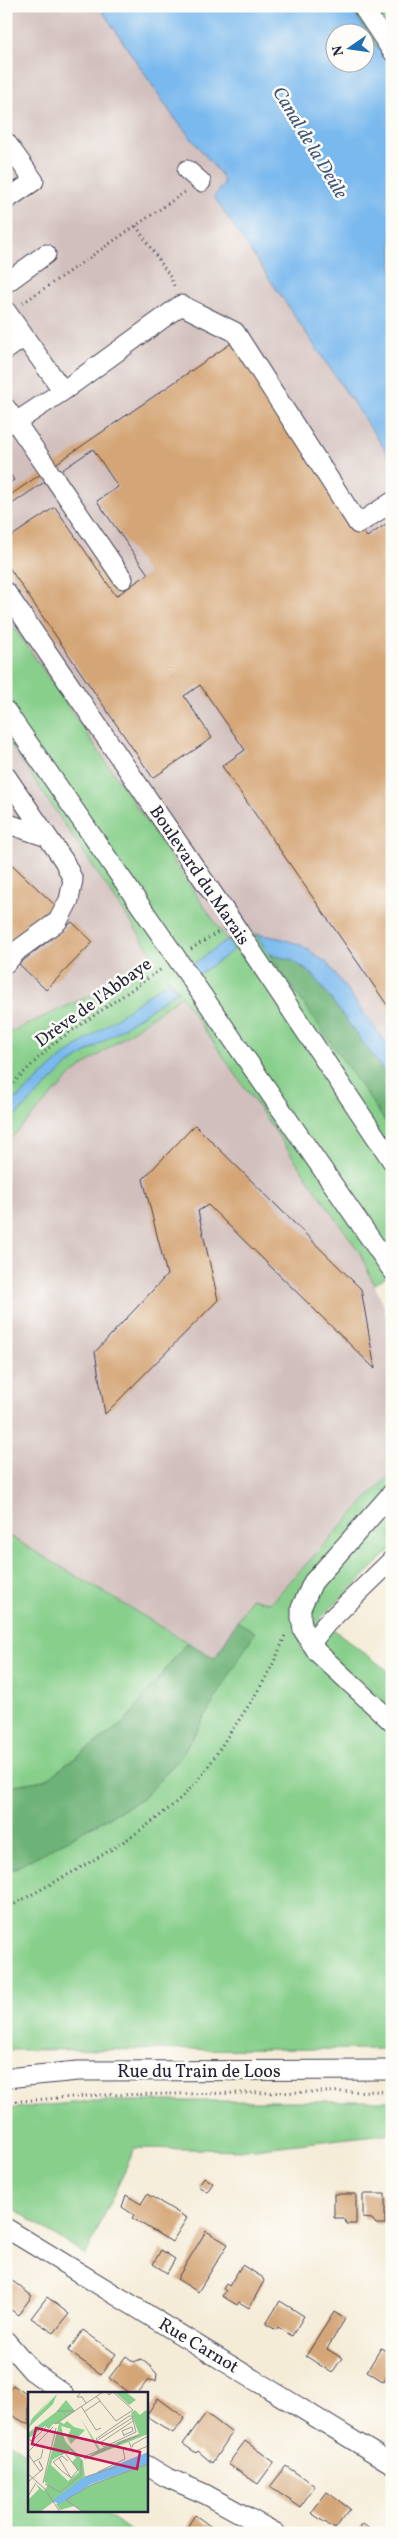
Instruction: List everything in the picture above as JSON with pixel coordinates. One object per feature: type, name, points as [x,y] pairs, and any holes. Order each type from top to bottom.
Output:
[{"type":"street","points":[[362,6],[392,51]]},
{"type":"street","points":[[6,142],[34,181],[6,200]]},
{"type":"street","points":[[6,283],[46,254]]},
{"type":"street","points":[[123,578],[11,415],[62,391],[181,305],[235,332],[358,524],[392,502]]},
{"type":"street","points":[[7,313],[62,391]]},
{"type":"street","points":[[6,350],[24,337]]},
{"type":"street","name":"Boulevard du Marais","points":[[6,592],[233,923],[392,1161]]},
{"type":"street","points":[[6,712],[392,1270]]},
{"type":"street","points":[[6,776],[73,880],[70,900],[58,921],[18,950],[6,963]]},
{"type":"street","points":[[6,823],[47,837]]},
{"type":"street","points":[[392,1493],[313,1582],[301,1608],[303,1630],[316,1652],[392,1722]]},
{"type":"street","points":[[311,1643],[326,1624],[392,1560]]},
{"type":"street","name":"Rue du Train de Loos","points":[[6,2078],[78,2071],[392,2070]]},
{"type":"street","name":"Rue Carnot","points":[[6,2228],[392,2464]]},
{"type":"street","points":[[6,2341],[32,2371],[62,2392]]},
{"type":"street","points":[[148,2466],[166,2477],[205,2494],[276,2533]]},
{"type":"path","points":[[7,313],[136,226],[194,176]]},
{"type":"path","points":[[136,226],[171,278],[181,305]]},
{"type":"path","name":"Drève de l'Abbaye","points":[[6,1090],[54,1044],[176,959],[233,923]]},
{"type":"path","points":[[6,1909],[139,1831],[191,1788],[246,1710],[277,1658],[287,1630]]},
{"type":"path","points":[[6,2102],[100,2095],[392,2091]]},
{"type":"shaded area","points":[[6,6],[99,6],[173,116],[222,176],[224,183],[214,198],[392,460],[392,1051],[327,963],[256,934],[227,940],[6,615]]},
{"type":"shaded area","points":[[6,738],[155,958],[119,982],[6,1034]]},
{"type":"shaded area","points":[[181,995],[360,1253],[384,1306],[392,1343],[392,1472],[270,1603],[215,1658],[6,1534],[6,1143],[75,1072]]},
{"type":"green space","points":[[349,6],[392,6],[392,68],[376,45],[376,22],[360,22]]},
{"type":"green space","points":[[6,615],[227,940],[256,934],[392,1131],[392,1273],[374,1285],[360,1253],[181,996],[75,1072],[6,1143],[6,1125],[67,1066],[177,991],[179,992],[165,973],[169,980],[64,1056],[6,1108],[6,1034],[119,982],[155,958],[6,738]]},
{"type":"green space","points":[[269,954],[292,960],[313,975],[392,1082],[392,1131]]},
{"type":"green space","points":[[392,1472],[392,1549],[320,1619],[392,1674],[392,2049],[6,2050],[6,1873],[142,1799],[181,1757],[254,1632],[237,1621],[251,1598],[270,1603]]},
{"type":"green space","points":[[6,1534],[187,1642],[125,1722],[45,1780],[14,1785],[6,1782]]},
{"type":"green space","points":[[237,1621],[255,1632],[181,1757],[142,1799],[6,1873],[6,1782],[14,1785],[45,1780],[125,1722],[187,1642],[215,1658]]},
{"type":"green space","points":[[93,2101],[392,2101],[392,2133],[246,2150],[135,2148],[86,2255],[6,2204],[6,2109]]},
{"type":"green space","points":[[6,2439],[28,2455],[28,2512],[105,2512],[133,2533],[6,2533]]},
{"type":"water","name":"Canal de la Deûle","points":[[99,6],[349,6],[360,22],[326,22],[326,72],[376,72],[376,45],[392,68],[392,460],[214,197],[224,184],[222,176],[173,116]]},
{"type":"water","points":[[256,934],[279,938],[301,945],[327,963],[392,1051],[392,1082],[313,975],[292,960],[269,954]]},
{"type":"water","points":[[227,940],[234,950],[198,975],[192,965]]},
{"type":"water","points":[[169,980],[177,991],[67,1066],[6,1125],[6,1108],[64,1056]]},
{"type":"building","points":[[233,342],[367,537],[392,520],[392,1012],[222,766],[245,750],[200,685],[184,696],[212,738],[153,778],[6,563],[6,540],[55,507],[116,596],[148,574],[97,501],[118,487],[93,449],[9,506],[13,511],[6,515],[6,498]]},
{"type":"building","points":[[6,468],[14,480],[6,485]]},
{"type":"building","points":[[6,859],[58,908],[6,949]]},
{"type":"building","points":[[72,922],[93,942],[46,990],[19,964]]},
{"type":"building","points":[[195,1125],[361,1289],[375,1369],[208,1205],[198,1211],[218,1300],[105,1414],[95,1352],[167,1275],[143,1179]]},
{"type":"building","points":[[204,2177],[213,2183],[207,2192],[198,2186]]},
{"type":"building","points":[[147,2194],[187,2218],[172,2242],[132,2218],[134,2215],[122,2207],[126,2195],[141,2204]]},
{"type":"building","points":[[334,2194],[356,2194],[356,2224],[347,2224],[343,2218],[334,2218]]},
{"type":"building","points":[[363,2194],[385,2194],[385,2224],[376,2224],[372,2219],[363,2218]]},
{"type":"building","points":[[206,2231],[228,2244],[198,2292],[177,2279]]},
{"type":"building","points":[[161,2250],[175,2259],[167,2273],[153,2264]]},
{"type":"building","points":[[242,2265],[262,2277],[264,2281],[249,2308],[239,2302],[237,2305],[222,2296],[226,2291],[223,2289],[226,2284],[229,2286]]},
{"type":"building","points":[[6,2276],[32,2296],[18,2315],[6,2306]]},
{"type":"building","points":[[47,2297],[69,2314],[54,2333],[31,2318]]},
{"type":"building","points":[[280,2301],[304,2316],[292,2336],[278,2327],[276,2330],[266,2324]]},
{"type":"building","points":[[334,2312],[345,2319],[327,2349],[342,2358],[332,2373],[306,2356]]},
{"type":"building","points":[[83,2330],[116,2354],[101,2374],[68,2351]]},
{"type":"building","points":[[381,2348],[392,2355],[392,2379],[387,2376],[384,2382],[367,2371]]},
{"type":"building","points":[[126,2356],[134,2362],[141,2359],[157,2374],[156,2381],[148,2380],[139,2392],[128,2392],[109,2378]]},
{"type":"building","points":[[13,2385],[28,2395],[28,2424],[6,2412],[6,2396]]},
{"type":"building","points":[[158,2398],[185,2418],[173,2433],[148,2417],[148,2413]]},
{"type":"building","points":[[206,2413],[232,2433],[212,2463],[198,2451],[196,2453],[183,2444]]},
{"type":"building","points":[[245,2441],[274,2462],[258,2484],[228,2464]]},
{"type":"building","points":[[286,2466],[315,2486],[300,2507],[270,2487]]},
{"type":"building","points":[[327,2492],[350,2509],[335,2529],[311,2513]]},
{"type":"building","points":[[195,2515],[210,2526],[219,2531],[183,2533]]},
{"type":"building","points":[[363,2524],[375,2533],[356,2533]]}]
